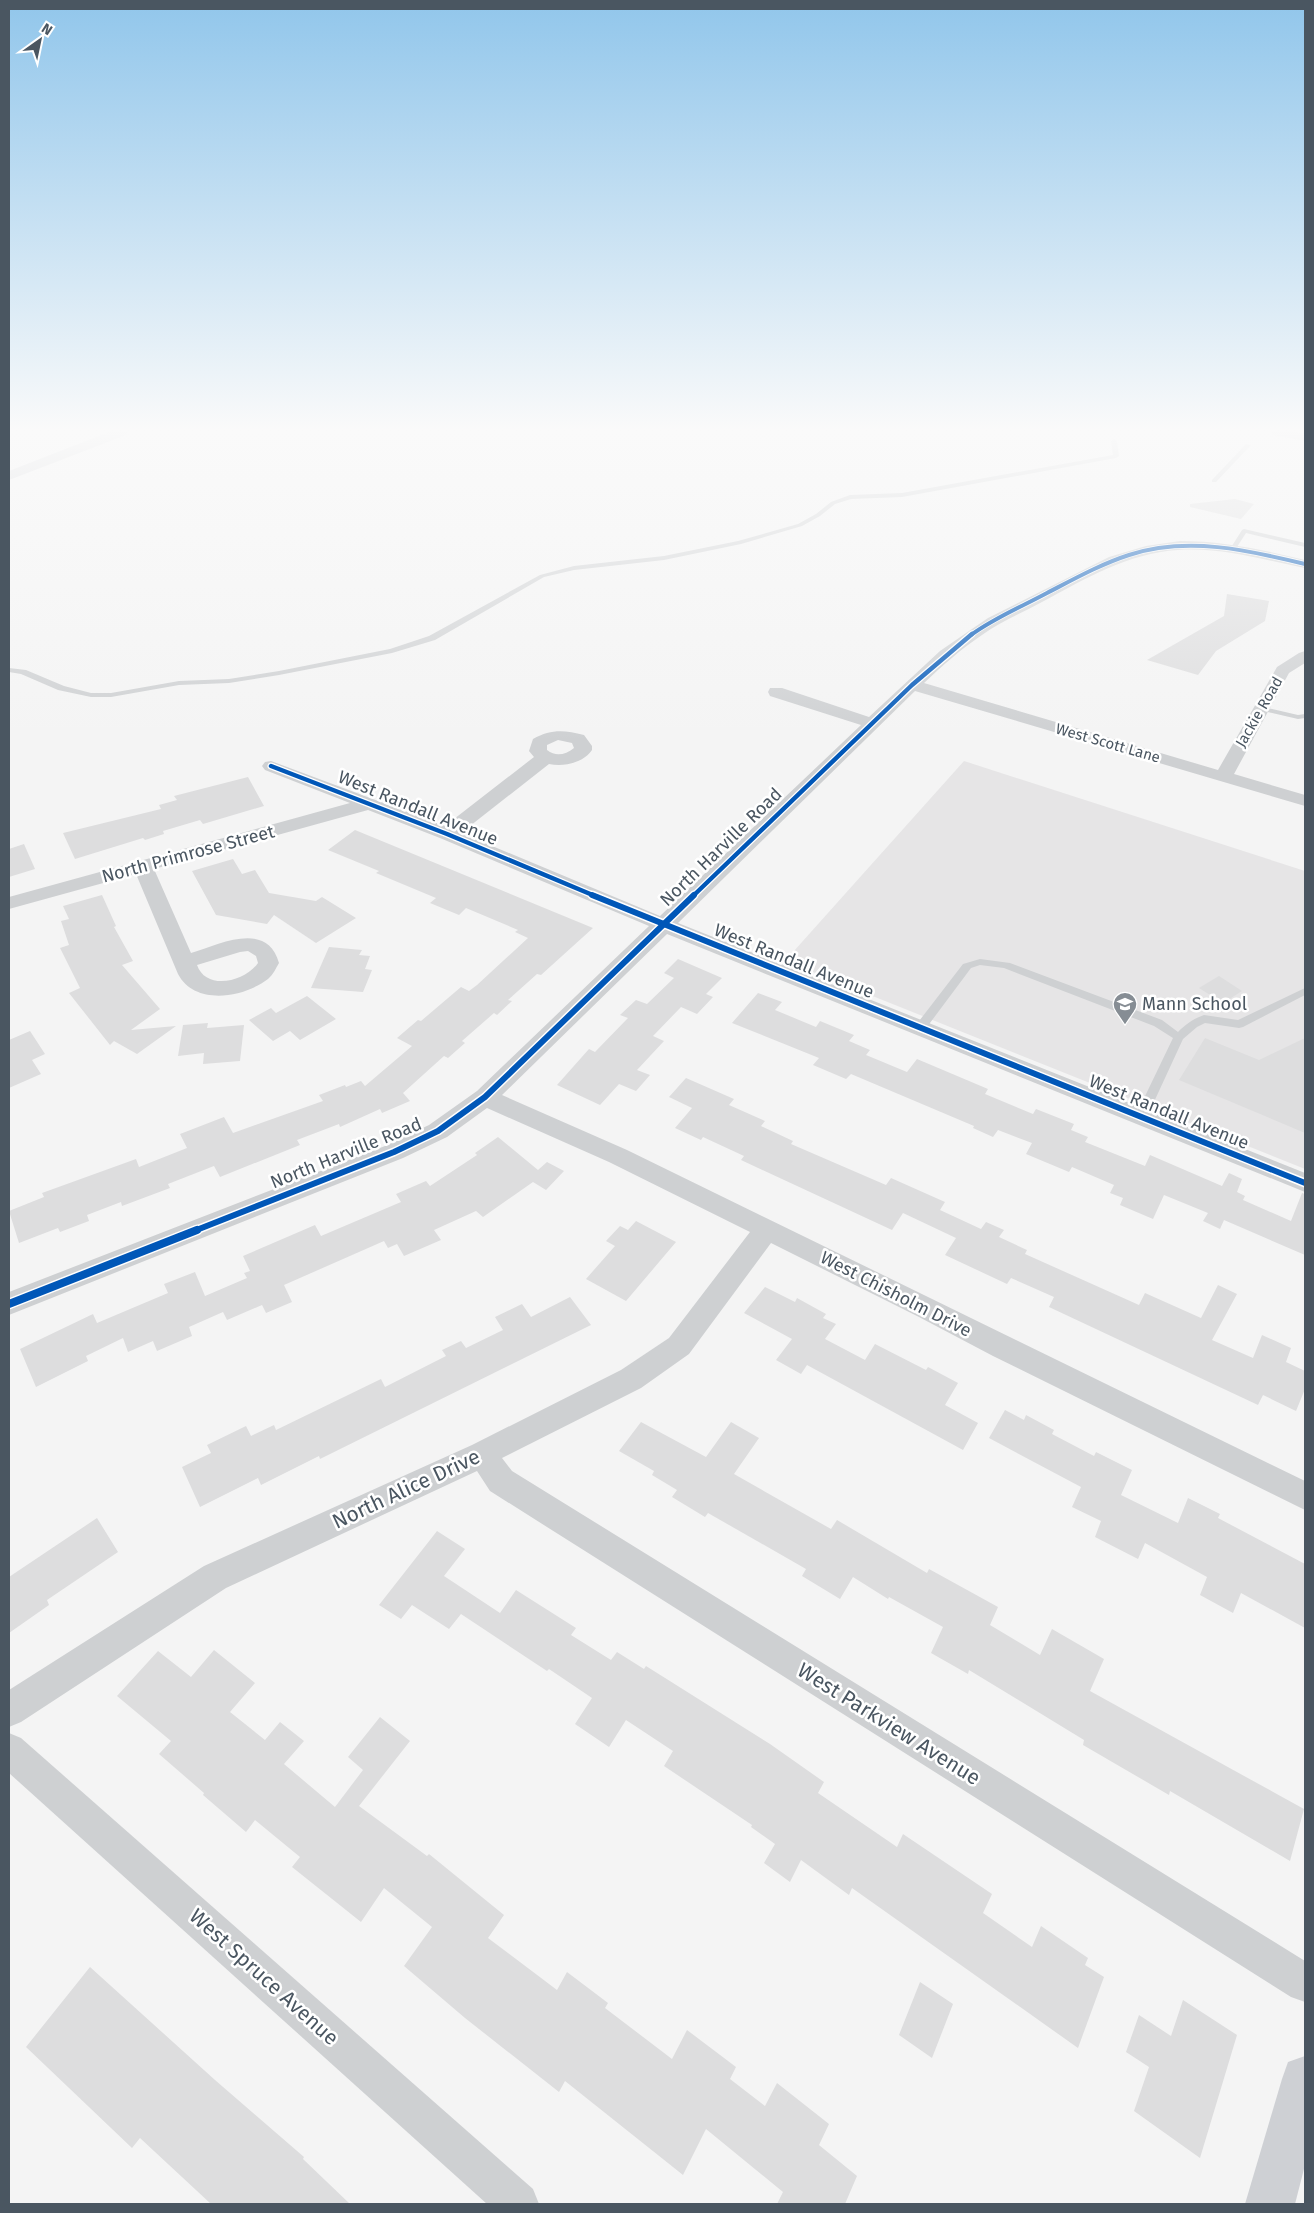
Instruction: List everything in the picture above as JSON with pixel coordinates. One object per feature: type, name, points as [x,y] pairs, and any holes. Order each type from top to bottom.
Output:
[{"type":"main road","points":[[1270,2204],[1305,2079]]},
{"type":"street","name":"North Harville Road","points":[[9,1304],[394,1152],[438,1131],[485,1097],[662,924],[912,685],[968,637],[1008,613],[1112,561],[1138,551],[1164,547],[1191,546],[1233,549],[1305,564]]},
{"type":"street","name":"Jackie Road","points":[[1223,777],[1283,670],[1305,656]]},
{"type":"street","name":"West Scott Lane","points":[[912,685],[1305,801]]},
{"type":"street","points":[[776,692],[872,723]]},
{"type":"street","points":[[447,834],[546,758]]},
{"type":"street","name":"West Randall Avenue","points":[[271,766],[447,834],[662,924],[1305,1183]]},
{"type":"street","name":"North Primrose Street","points":[[9,903],[368,804]]},
{"type":"street","points":[[143,866],[185,962]]},
{"type":"street","name":"West Chisholm Drive","points":[[485,1097],[618,1156],[1305,1496]]},
{"type":"street","name":"North Alice Drive","points":[[9,1710],[215,1577],[482,1454],[632,1380],[679,1346],[766,1229]]},
{"type":"street","name":"West Parkview Avenue","points":[[482,1454],[501,1481],[1305,1984]]},
{"type":"street","name":"West Spruce Avenue","points":[[9,1750],[518,2204]]},
{"type":"lane","points":[[9,670],[23,672],[61,688],[78,692],[112,695],[179,683],[229,681],[392,651],[432,638],[542,576],[574,568],[664,558],[739,544],[767,535]]},
{"type":"lane","points":[[1233,549],[1241,535]]},
{"type":"lane","points":[[1263,535],[1305,545]]},
{"type":"lane","points":[[1262,708],[1298,718],[1305,716]]},
{"type":"lane","points":[[920,1028],[966,966],[980,962],[1006,965],[1158,1023],[1179,1037]]},
{"type":"lane","points":[[1141,1117],[1179,1037],[1193,1024],[1204,1019],[1239,1024],[1305,991]]},
{"type":"shaded area","name":"Mann School","points":[[964,761],[1305,871],[1305,1169],[785,961]]},
{"type":"building","points":[[1227,594],[1269,601],[1265,621],[1216,651],[1198,675],[1147,660],[1224,616]]},
{"type":"building","points":[[248,777],[264,806],[203,824],[200,820],[163,831],[164,834],[145,840],[143,838],[75,859],[63,833],[161,809],[159,805],[177,800],[174,796]]},
{"type":"building","points":[[355,830],[593,928],[541,975],[537,974],[508,1000],[512,1001],[497,1015],[494,1013],[462,1041],[465,1043],[448,1058],[444,1056],[403,1093],[410,1101],[382,1113],[380,1109],[340,1127],[339,1124],[297,1140],[300,1145],[220,1177],[214,1166],[168,1184],[170,1188],[122,1206],[121,1202],[87,1215],[89,1221],[60,1232],[58,1228],[19,1243],[9,1211],[44,1197],[42,1193],[136,1159],[139,1167],[187,1148],[180,1134],[224,1117],[233,1133],[323,1101],[319,1095],[345,1085],[346,1087],[361,1081],[365,1086],[412,1046],[397,1038],[418,1020],[421,1021],[461,987],[469,991],[477,985],[528,938],[515,932],[518,930],[466,908],[459,915],[430,903],[436,898],[376,873],[379,871],[328,850]]},
{"type":"building","points":[[24,844],[35,869],[9,877],[9,849]]},
{"type":"building","points":[[233,859],[242,874],[255,870],[269,893],[316,901],[322,897],[356,918],[316,943],[274,915],[267,924],[216,915],[192,871]]},
{"type":"building","points":[[102,895],[116,926],[114,927],[133,961],[122,965],[160,1009],[131,1030],[176,1026],[137,1054],[114,1041],[110,1045],[69,993],[80,988],[60,948],[69,945],[61,921],[69,919],[63,906]]},
{"type":"building","points":[[329,947],[362,950],[359,955],[370,956],[365,969],[372,970],[363,992],[311,988]]},
{"type":"building","points":[[678,959],[722,978],[706,994],[713,997],[697,1014],[681,1007],[653,1036],[664,1041],[637,1070],[650,1075],[636,1091],[619,1084],[600,1105],[557,1085],[589,1049],[595,1052],[628,1018],[620,1015],[636,1000],[647,1004],[674,978],[664,973]]},
{"type":"building","points":[[1219,976],[1242,991],[1223,1003],[1199,988]]},
{"type":"building","points":[[758,993],[782,1002],[775,1010],[816,1027],[820,1021],[854,1035],[849,1041],[870,1050],[866,1055],[907,1072],[917,1059],[988,1089],[985,1094],[1033,1114],[1036,1109],[1074,1124],[1071,1130],[1088,1137],[1085,1142],[1145,1166],[1150,1155],[1222,1186],[1229,1173],[1242,1179],[1237,1192],[1245,1196],[1243,1200],[1291,1221],[1302,1193],[1305,1194],[1305,1255],[1224,1220],[1220,1229],[1203,1221],[1208,1213],[1164,1195],[1153,1219],[1120,1205],[1123,1198],[1110,1193],[1114,1185],[1072,1167],[1069,1172],[1026,1154],[1032,1143],[998,1130],[993,1137],[973,1128],[974,1126],[851,1074],[846,1079],[813,1065],[819,1058],[732,1023]]},
{"type":"building","points":[[307,996],[336,1019],[300,1040],[290,1031],[273,1041],[249,1020],[271,1008],[276,1013]]},
{"type":"building","points":[[208,1023],[207,1028],[244,1025],[240,1061],[203,1064],[204,1053],[178,1056],[183,1025]]},
{"type":"building","points":[[30,1031],[45,1054],[32,1060],[41,1074],[9,1088],[9,1040]]},
{"type":"building","points":[[1205,1038],[1259,1060],[1305,1038],[1305,1133],[1179,1080]]},
{"type":"building","points":[[686,1078],[734,1099],[729,1105],[765,1121],[761,1126],[793,1141],[791,1144],[886,1185],[891,1178],[945,1202],[940,1210],[981,1229],[986,1222],[1004,1230],[999,1237],[1027,1250],[1025,1254],[1139,1305],[1145,1293],[1201,1318],[1218,1285],[1237,1294],[1212,1340],[1253,1358],[1262,1335],[1291,1348],[1286,1362],[1305,1371],[1305,1389],[1296,1411],[1263,1395],[1258,1405],[1049,1307],[1054,1297],[1011,1278],[1007,1284],[945,1255],[956,1238],[903,1213],[892,1230],[741,1160],[744,1156],[703,1137],[701,1140],[675,1128],[692,1108],[669,1097]]},
{"type":"building","points":[[498,1137],[538,1170],[547,1162],[564,1171],[546,1190],[533,1182],[483,1217],[476,1211],[434,1230],[441,1240],[404,1256],[397,1244],[388,1248],[384,1241],[284,1285],[292,1302],[266,1313],[262,1305],[227,1320],[223,1312],[189,1327],[192,1336],[157,1351],[153,1341],[128,1352],[123,1338],[86,1356],[88,1361],[36,1387],[20,1349],[93,1314],[97,1323],[168,1293],[164,1284],[195,1272],[205,1296],[247,1278],[244,1273],[250,1271],[243,1256],[315,1225],[321,1236],[401,1202],[396,1194],[426,1181],[430,1186],[477,1155],[475,1153]]},
{"type":"building","points":[[636,1221],[676,1242],[626,1301],[586,1279],[615,1246],[606,1241],[620,1226],[628,1230]]},
{"type":"building","points":[[765,1287],[795,1302],[797,1298],[826,1314],[823,1318],[836,1324],[825,1339],[865,1360],[875,1344],[926,1370],[928,1367],[958,1383],[945,1405],[978,1423],[963,1450],[807,1365],[801,1374],[776,1360],[792,1339],[744,1313]]},
{"type":"building","points":[[570,1297],[591,1325],[320,1459],[319,1456],[261,1485],[258,1478],[200,1507],[182,1467],[211,1453],[207,1445],[246,1426],[251,1436],[274,1425],[276,1430],[381,1379],[385,1387],[446,1356],[442,1350],[461,1341],[466,1348],[503,1330],[495,1317],[522,1304],[531,1317]]},
{"type":"building","points":[[1005,1410],[1024,1420],[1026,1415],[1054,1430],[1052,1434],[1094,1456],[1096,1452],[1132,1470],[1121,1495],[1178,1523],[1188,1498],[1220,1514],[1218,1518],[1305,1564],[1305,1628],[1241,1593],[1233,1613],[1200,1595],[1207,1577],[1145,1543],[1138,1559],[1095,1537],[1101,1521],[1072,1507],[1081,1487],[989,1438]]},
{"type":"building","points":[[641,1422],[706,1457],[731,1422],[759,1438],[734,1474],[831,1529],[837,1520],[927,1573],[929,1569],[998,1607],[990,1625],[1040,1655],[1052,1629],[1104,1659],[1090,1691],[1304,1809],[1290,1861],[1170,1791],[1169,1795],[1083,1745],[1084,1740],[969,1670],[968,1674],[931,1653],[943,1627],[889,1597],[888,1599],[853,1577],[840,1599],[802,1576],[806,1569],[708,1513],[705,1517],[672,1497],[677,1490],[652,1475],[654,1471],[619,1451]]},
{"type":"building","points":[[97,1518],[118,1552],[47,1600],[49,1605],[9,1633],[9,1577]]},
{"type":"building","points":[[437,1531],[465,1549],[444,1576],[500,1613],[516,1590],[576,1628],[571,1635],[611,1660],[617,1652],[644,1669],[646,1666],[770,1744],[824,1782],[818,1793],[897,1847],[903,1834],[992,1894],[983,1913],[1032,1947],[1041,1926],[1088,1958],[1085,1965],[1104,1977],[1078,2048],[852,1888],[849,1895],[801,1860],[790,1882],[764,1863],[775,1844],[751,1827],[752,1825],[664,1766],[673,1751],[626,1720],[609,1747],[575,1724],[592,1698],[549,1669],[547,1671],[461,1614],[449,1629],[412,1605],[401,1619],[379,1605]]},
{"type":"building","points":[[214,1650],[255,1683],[230,1712],[265,1740],[280,1722],[304,1741],[284,1764],[335,1807],[363,1770],[348,1757],[380,1717],[410,1741],[359,1806],[427,1856],[429,1854],[504,1915],[488,1938],[557,1990],[567,1972],[608,2003],[605,2008],[672,2059],[687,2030],[736,2067],[730,2079],[765,2106],[777,2083],[829,2124],[819,2145],[857,2176],[845,2204],[777,2204],[783,2192],[706,2129],[683,2175],[565,2081],[559,2092],[465,2018],[404,1966],[432,1927],[384,1888],[361,1922],[292,1867],[300,1857],[255,1820],[246,1832],[203,1795],[204,1793],[159,1754],[171,1741],[117,1696],[158,1651],[191,1677]]},
{"type":"building","points":[[90,1967],[215,2080],[304,2157],[303,2159],[350,2204],[211,2204],[140,2138],[132,2148],[26,2047]]},
{"type":"building","points":[[920,1982],[953,2004],[932,2058],[899,2035]]},
{"type":"building","points":[[1183,2000],[1237,2035],[1200,2158],[1134,2111],[1149,2067],[1126,2052],[1139,2015],[1171,2036]]},
{"type":"cycle path","points":[[9,1304],[394,1152],[438,1131],[485,1097],[912,685],[960,643],[993,621],[1114,560],[1162,547],[1198,546],[1234,549],[1305,564]]},
{"type":"cycle path","points":[[271,766],[447,834],[662,924],[1305,1183]]},
{"type":"place","name":"Mann School","points":[[1125,1025]]}]
